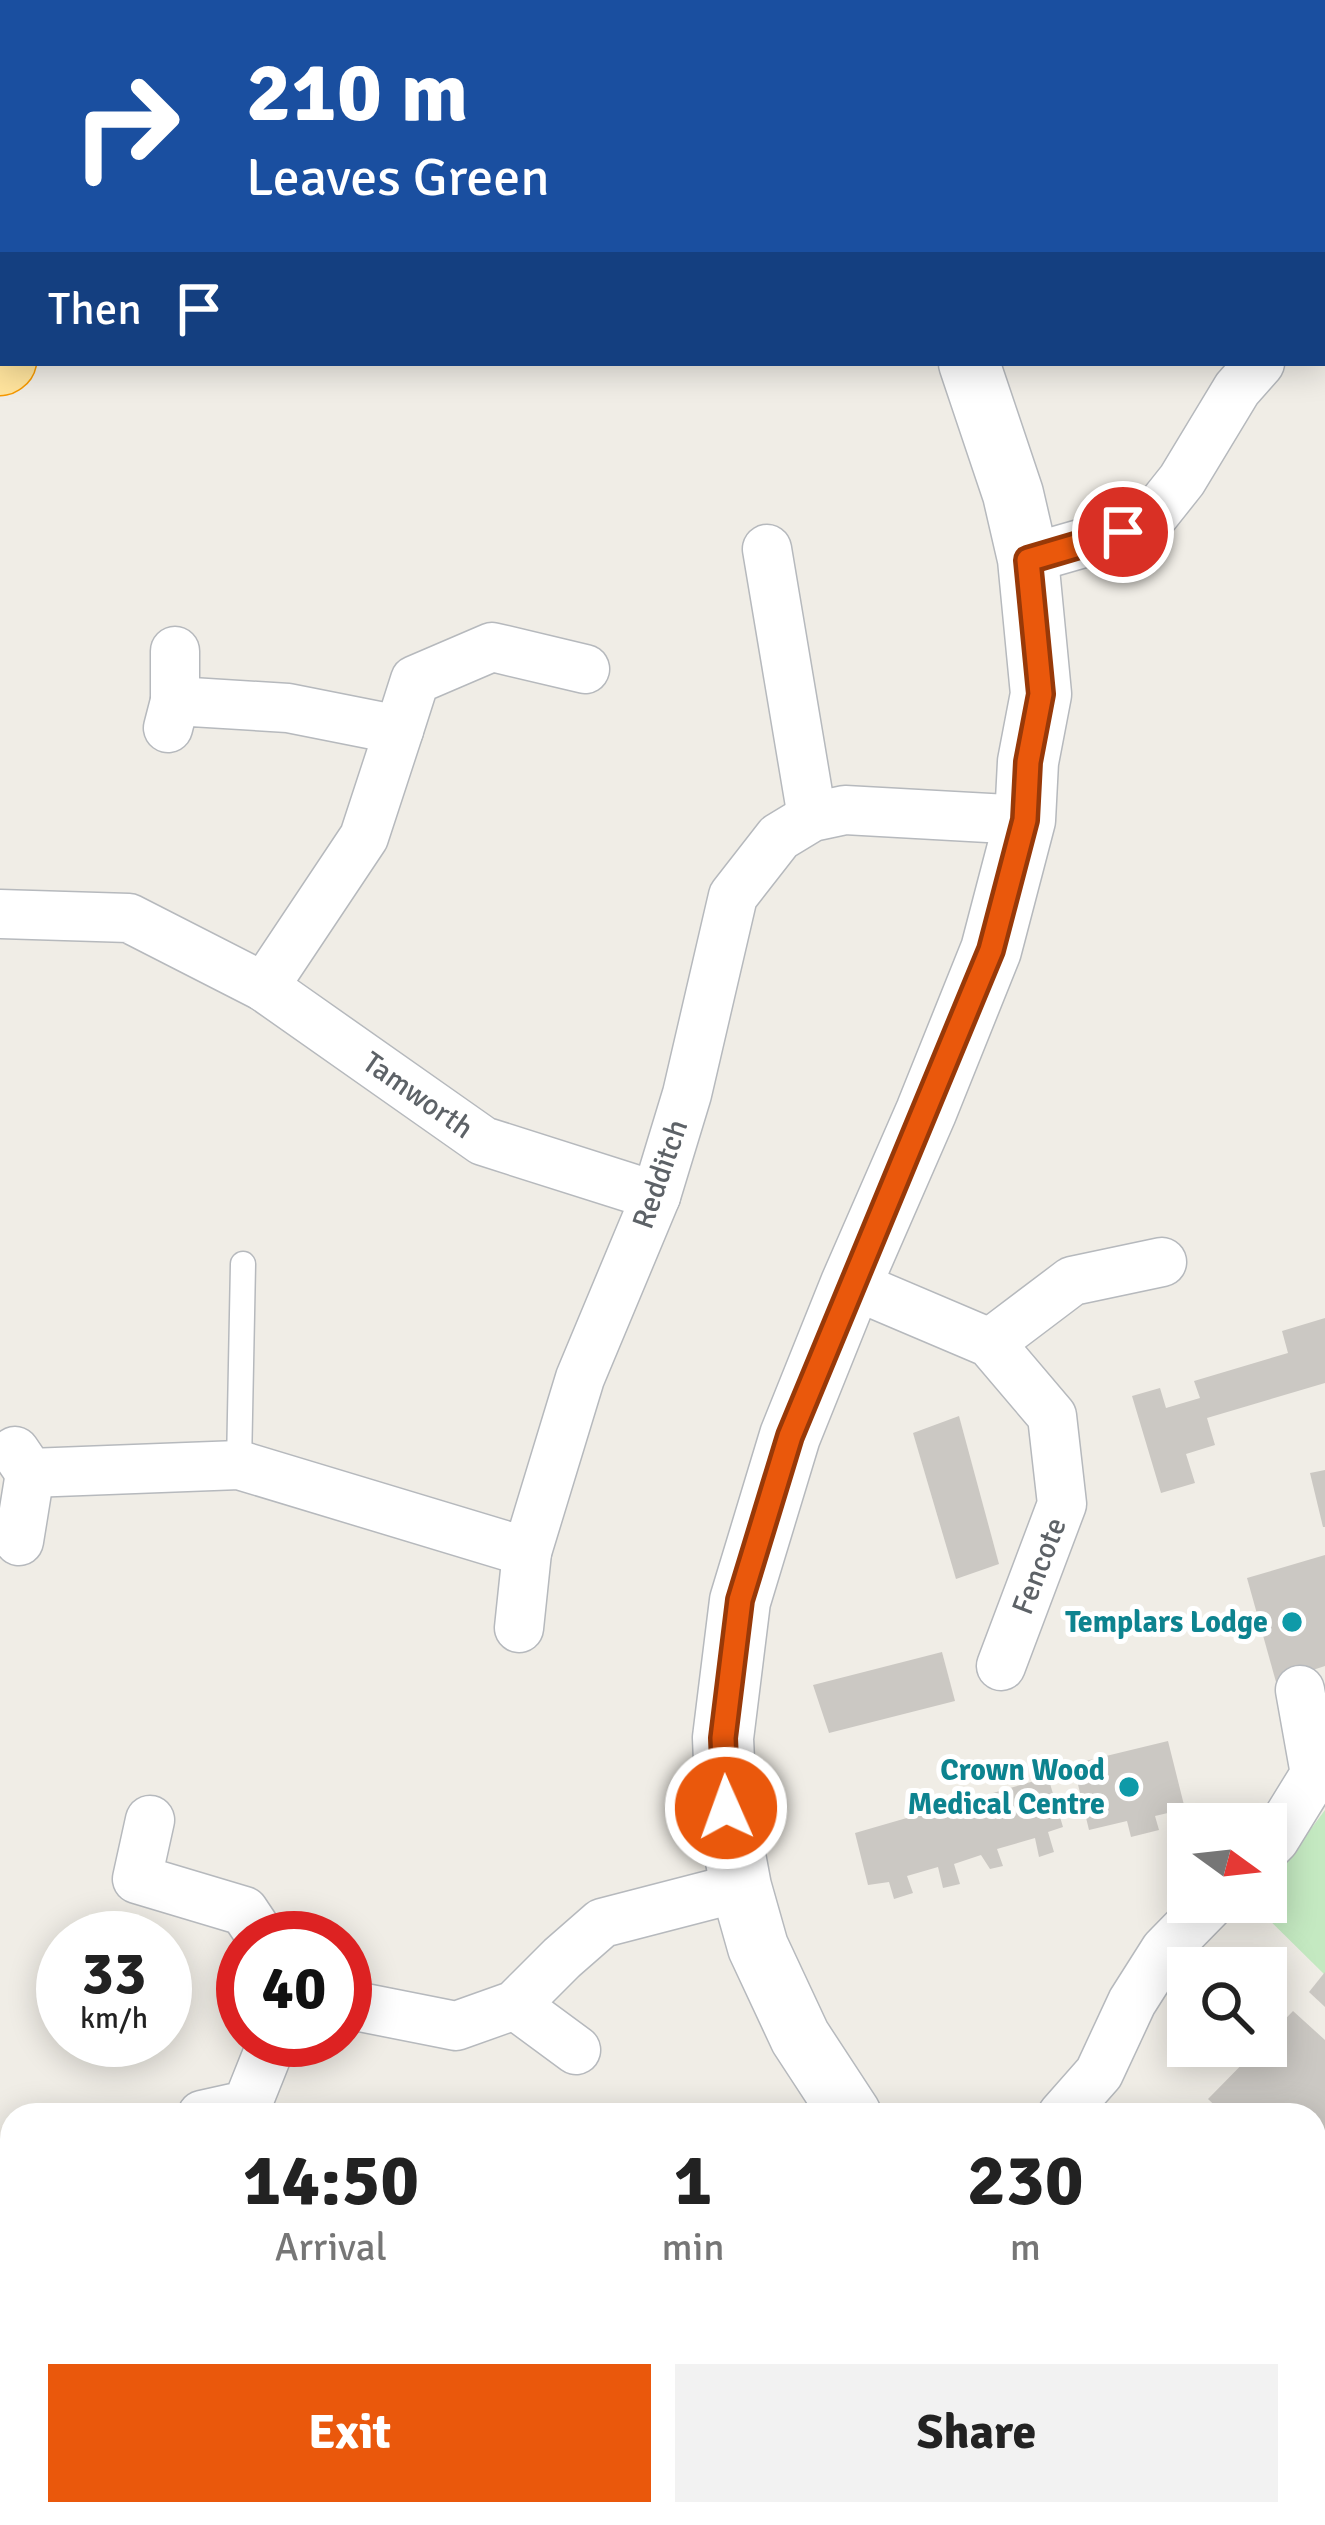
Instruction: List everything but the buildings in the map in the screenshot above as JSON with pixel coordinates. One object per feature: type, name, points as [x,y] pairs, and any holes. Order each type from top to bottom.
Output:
[{"type":"street","points":[[843,2103],[800,2037],[758,1947],[740,1886],[726,1808],[723,1738],[740,1600],[790,1436],[991,950],[1025,820],[1028,762],[1041,694],[1028,560],[1013,494],[970,366]]},
{"type":"street","points":[[1028,560],[1123,532],[1155,514],[1182,480],[1237,389],[1257,366]]},
{"type":"street","points":[[766,549],[812,817],[845,810],[1025,820]]},
{"type":"street","points":[[264,987],[364,837],[415,680],[492,647],[585,669]]},
{"type":"street","points":[[175,651],[171,715],[288,708],[399,730]]},
{"type":"street","name":"Redditch","points":[[519,1628],[527,1552],[580,1378],[656,1196],[687,1094],[733,896],[779,837],[812,817]]},
{"type":"street","name":"Tamworth","points":[[0,914],[129,918],[264,987],[483,1141],[656,1196]]},
{"type":"street","points":[[990,1343],[1072,1281],[1162,1262]]},
{"type":"street","name":"Fencote","points":[[851,1284],[990,1343],[1052,1416],[1062,1504],[1001,1666]]},
{"type":"street","points":[[19,1540],[23,1462],[239,1465],[527,1552]]},
{"type":"street","points":[[1287,1819],[1315,1774],[1300,1690]]},
{"type":"street","points":[[150,1820],[137,1879],[244,1911]]},
{"type":"street","points":[[372,2010],[457,2026],[515,2005],[602,1923],[740,1886]]},
{"type":"street","points":[[1073,2103],[1099,2073],[1132,2002],[1165,1950],[1192,1923]]},
{"type":"street","points":[[515,2005],[576,2050]]},
{"type":"street","points":[[248,2103],[262,2067]]},
{"type":"lane","points":[[239,1465],[243,1264]]},
{"type":"green space","points":[[1325,1810],[1325,1975],[1272,1923],[1287,1923],[1287,1861]]},
{"type":"place","name":"Templars Lodge","points":[[1292,1622]]},
{"type":"place","name":"Crown Wood Medical Centre","points":[[1129,1787]]},
{"type":"route","points":[[726,1808],[723,1738],[740,1600],[790,1436],[991,950],[1025,820],[1028,762],[1041,694],[1028,560],[1123,532]]}]
